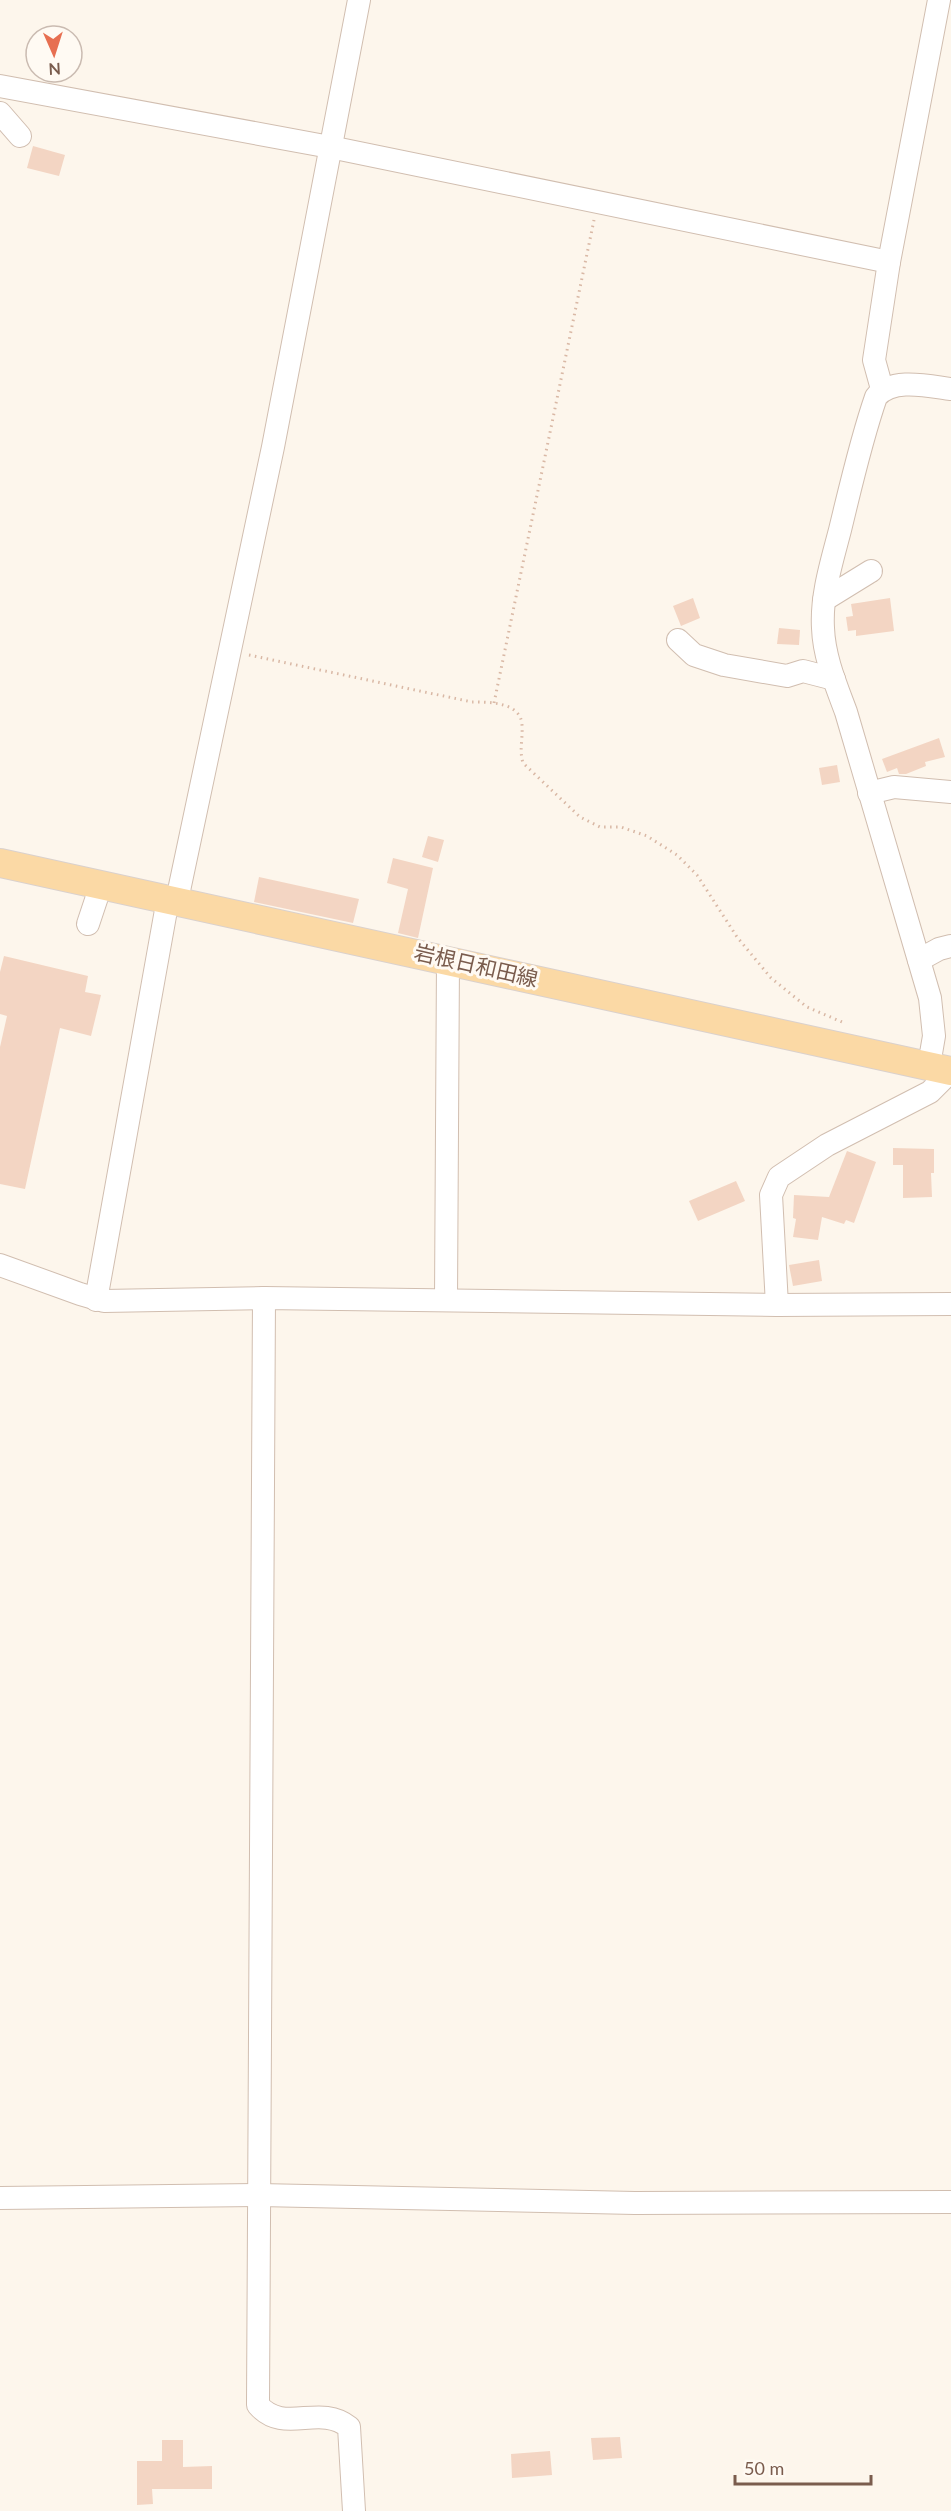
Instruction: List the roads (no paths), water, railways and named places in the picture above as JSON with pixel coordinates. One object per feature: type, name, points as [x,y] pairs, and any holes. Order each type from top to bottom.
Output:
[{"type":"main road","name":"岩根日和田線","points":[[0,863],[944,1069]]},
{"type":"street","points":[[96,1300],[172,900],[230,651],[273,447],[359,0]]},
{"type":"street","points":[[882,389],[874,360],[889,262],[939,0]]},
{"type":"street","points":[[0,86],[330,147],[889,262]]},
{"type":"street","points":[[0,113],[20,136]]},
{"type":"street","points":[[777,1305],[771,1194],[779,1177],[827,1145],[930,1092],[944,1069],[934,1036],[930,998],[825,649],[823,628],[825,600],[858,456],[876,397],[882,389],[898,386],[919,385],[951,389]]},
{"type":"street","points":[[825,600],[870,571]]},
{"type":"street","points":[[678,640],[694,655],[724,665],[787,676],[803,671],[834,679]]},
{"type":"street","points":[[869,793],[894,787],[951,792]]},
{"type":"street","points":[[88,924],[101,885]]},
{"type":"street","points":[[919,960],[939,949],[951,946]]},
{"type":"street","points":[[446,1300],[448,960]]},
{"type":"street","points":[[0,1265],[96,1300],[264,1298],[777,1305],[951,1304]]},
{"type":"street","points":[[264,1298],[258,2405],[267,2415],[280,2418],[331,2417],[349,2427],[354,2511]]},
{"type":"street","points":[[0,2198],[259,2194],[635,2204],[951,2202]]}]
